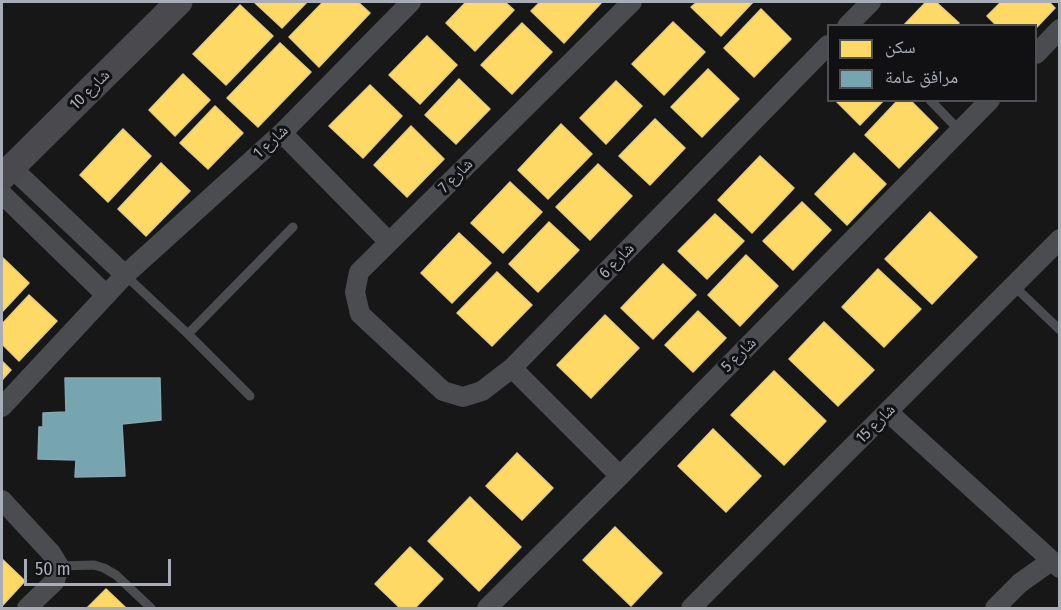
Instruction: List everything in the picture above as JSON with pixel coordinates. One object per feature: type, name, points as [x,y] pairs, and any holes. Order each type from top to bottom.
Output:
[{"type":"street","name":"شارع 10","points":[[7,172],[179,2]]},
{"type":"street","name":"شارع 1","points":[[2,407],[124,275],[282,133],[411,2]]},
{"type":"street","name":"شارع 7","points":[[513,368],[482,391],[463,397],[443,392],[360,314],[355,291],[359,272],[632,2]]},
{"type":"street","points":[[851,24],[871,2]]},
{"type":"street","points":[[1037,52],[1059,29]]},
{"type":"street","name":"شارع 6","points":[[513,368],[827,46]]},
{"type":"street","name":"شارع 5","points":[[487,609],[620,477],[988,102]]},
{"type":"street","points":[[282,133],[389,243]]},
{"type":"street","points":[[7,172],[124,275]]},
{"type":"street","points":[[2,194],[105,294]]},
{"type":"street","name":"شارع 15","points":[[691,609],[1059,239]]},
{"type":"street","points":[[513,368],[620,477]]},
{"type":"street","points":[[888,412],[1055,565],[1020,583],[995,609]]},
{"type":"street","points":[[2,500],[51,553],[59,566],[55,581],[27,609]]},
{"type":"lane","points":[[932,102],[960,131]]},
{"type":"lane","points":[[188,334],[293,227]]},
{"type":"lane","points":[[124,275],[250,396]]},
{"type":"lane","points":[[1014,286],[1059,330]]},
{"type":"lane","points":[[59,566],[104,568],[117,575],[152,609]]},
{"type":"building: سكن","points":[[254,2],[307,2],[282,28]]},
{"type":"building: سكن","points":[[323,2],[358,2],[370,13],[319,67],[289,37]]},
{"type":"building: سكن","points":[[466,2],[505,2],[514,10],[475,51],[446,23]]},
{"type":"building: سكن","points":[[540,2],[602,2],[564,43],[531,11]]},
{"type":"building: سكن","points":[[697,2],[753,2],[721,36],[691,7]]},
{"type":"building: سكن","points":[[926,2],[936,2],[959,23],[958,24],[905,24]]},
{"type":"building: سكن","points":[[1001,2],[1049,2],[1055,8],[1037,27],[1037,24],[995,24],[987,16]]},
{"type":"building: سكن","points":[[240,5],[273,36],[226,85],[193,54]]},
{"type":"building: سكن","points":[[761,9],[791,39],[754,77],[724,48]]},
{"type":"building: سكن","points":[[673,22],[705,52],[664,95],[632,64]]},
{"type":"building: سكن","points":[[522,23],[552,52],[512,94],[481,65]]},
{"type":"building: سكن","points":[[427,36],[457,65],[420,104],[389,75]]},
{"type":"building: سكن","points":[[280,43],[311,72],[258,127],[227,98]]},
{"type":"building: سكن","points":[[708,69],[739,99],[702,137],[671,107]]},
{"type":"building: سكن","points":[[183,74],[210,100],[175,136],[149,110]]},
{"type":"building: سكن","points":[[459,79],[490,109],[456,144],[425,115]]},
{"type":"building: سكن","points":[[616,81],[642,106],[606,144],[580,118]]},
{"type":"building: سكن","points":[[370,85],[402,116],[363,158],[329,126]]},
{"type":"building: سكن","points":[[837,102],[882,102],[860,125]]},
{"type":"building: سكن","points":[[896,102],[912,102],[938,128],[899,168],[865,135]]},
{"type":"building: سكن","points":[[215,106],[243,133],[208,169],[180,143]]},
{"type":"building: سكن","points":[[655,119],[685,148],[650,185],[619,156]]},
{"type":"building: سكن","points":[[561,124],[592,154],[548,199],[518,170]]},
{"type":"building: سكن","points":[[411,126],[444,159],[407,197],[374,165]]},
{"type":"building: سكن","points":[[123,129],[151,156],[108,202],[80,175]]},
{"type":"building: سكن","points":[[854,153],[886,184],[847,225],[815,194]]},
{"type":"building: سكن","points":[[760,156],[794,188],[752,233],[718,200]]},
{"type":"building: سكن","points":[[161,163],[190,191],[146,236],[118,209]]},
{"type":"building: سكن","points":[[598,164],[632,196],[590,240],[556,207]]},
{"type":"building: سكن","points":[[510,182],[542,212],[503,253],[471,223]]},
{"type":"building: سكن","points":[[802,202],[831,230],[793,270],[763,241]]},
{"type":"building: سكن","points":[[930,212],[977,257],[932,304],[885,259]]},
{"type":"building: سكن","points":[[715,214],[744,241],[707,279],[678,251]]},
{"type":"building: سكن","points":[[549,222],[579,250],[538,292],[509,264]]},
{"type":"building: سكن","points":[[459,233],[491,263],[452,303],[421,273]]},
{"type":"building: سكن","points":[[746,255],[778,286],[740,326],[708,295]]},
{"type":"building: سكن","points":[[2,257],[29,283],[2,312]]},
{"type":"building: سكن","points":[[663,264],[696,295],[653,339],[621,308]]},
{"type":"building: سكن","points":[[878,269],[921,309],[884,347],[842,307]]},
{"type":"building: سكن","points":[[497,272],[532,305],[492,346],[457,313]]},
{"type":"building: سكن","points":[[29,295],[57,321],[19,361],[2,344],[2,324]]},
{"type":"building: سكن","points":[[698,311],[726,338],[693,372],[665,345]]},
{"type":"building: سكن","points":[[605,315],[639,348],[591,398],[557,365]]},
{"type":"building: سكن","points":[[824,322],[874,370],[838,406],[789,359]]},
{"type":"building: سكن","points":[[2,361],[11,370],[2,380]]},
{"type":"building: سكن","points":[[774,371],[826,421],[784,465],[731,415]]},
{"type":"building: سكن","points":[[713,429],[761,476],[726,512],[678,466]]},
{"type":"building: سكن","points":[[517,453],[553,488],[522,520],[486,486]]},
{"type":"building: سكن","points":[[470,497],[521,547],[479,591],[428,541]]},
{"type":"building: سكن","points":[[615,527],[662,573],[631,606],[583,560]]},
{"type":"building: سكن","points":[[410,547],[443,579],[415,608],[400,608],[375,584]]},
{"type":"building: سكن","points":[[2,559],[25,581],[2,606]]},
{"type":"building: سكن","points":[[106,589],[126,608],[87,608]]},
{"type":"building: مرافق عامة","points":[[65,378],[160,378],[161,420],[122,424],[125,476],[75,477],[76,460],[38,459],[39,427],[43,427],[43,413],[66,412]]}]
